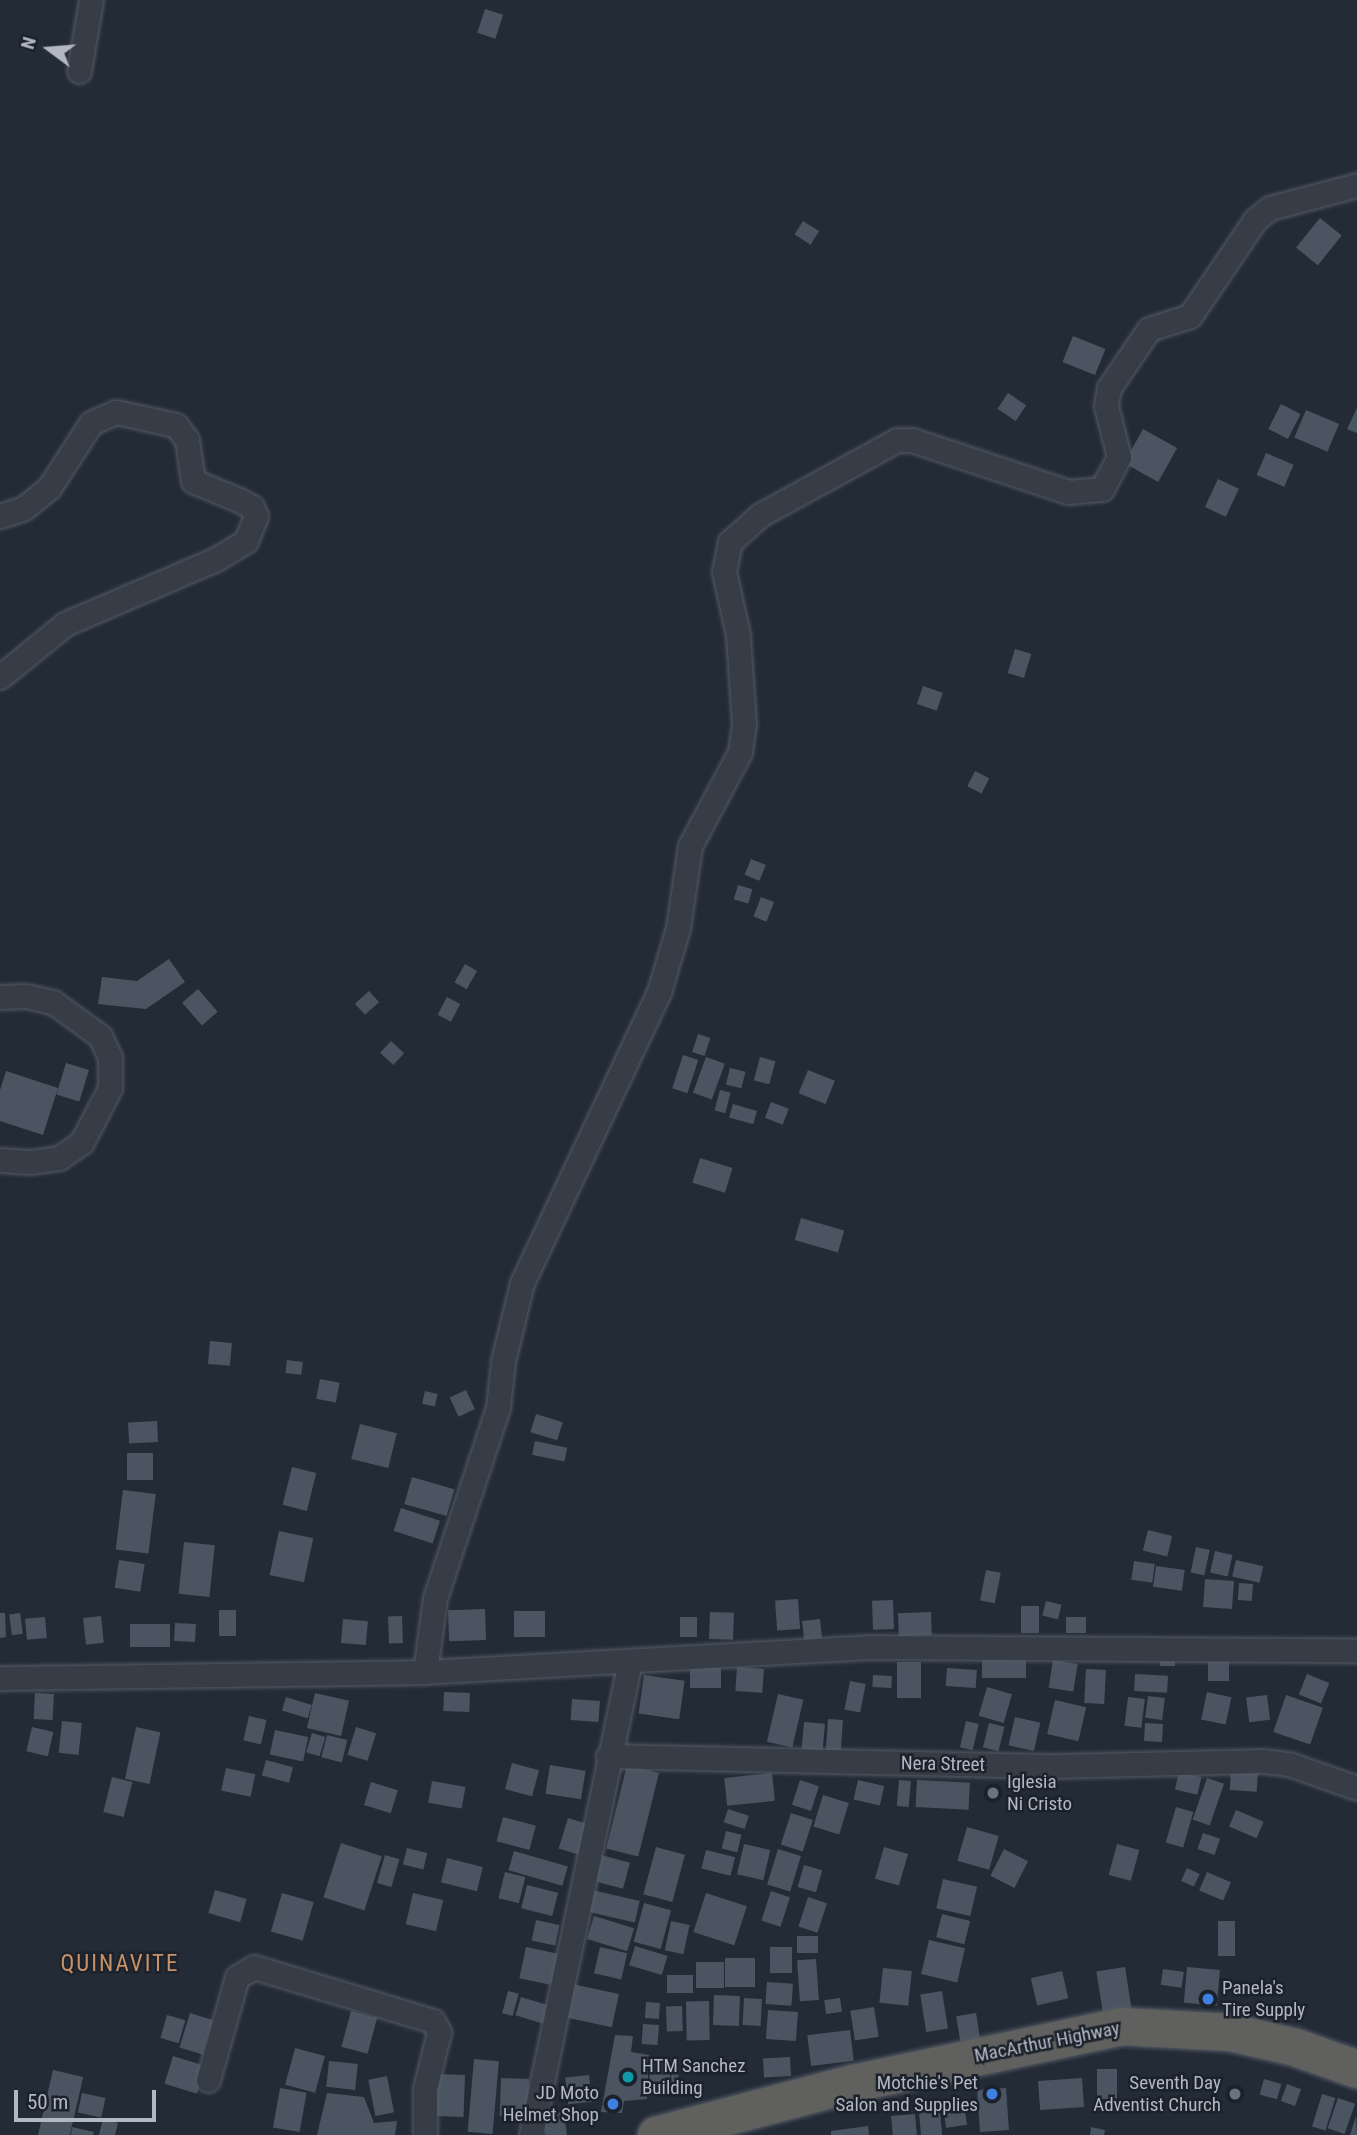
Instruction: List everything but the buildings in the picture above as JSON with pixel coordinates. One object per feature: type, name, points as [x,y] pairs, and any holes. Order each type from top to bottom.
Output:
[{"type":"highway","name":"MacArthur Highway","points":[[656,2135],[853,2083],[1122,2026],[1230,2032],[1295,2047],[1357,2069]]},
{"type":"street","points":[[79,71],[91,0]]},
{"type":"street","points":[[425,1672],[435,1598],[498,1408],[503,1362],[522,1283],[659,992],[678,928],[690,846],[740,752],[744,724],[738,635],[724,572],[730,542],[760,515],[897,440],[912,440],[1068,492],[1102,489],[1119,457],[1107,406],[1109,388],[1149,329],[1189,316],[1255,220],[1270,208],[1357,185]]},
{"type":"street","points":[[0,516],[24,508],[49,488],[91,423],[116,412],[176,425],[187,440],[193,481],[239,500],[251,507],[256,516],[246,541],[214,560],[65,624],[0,677]]},
{"type":"street","points":[[0,996],[26,996],[52,1002],[100,1036],[110,1057],[110,1088],[97,1120],[82,1142],[59,1158],[29,1162],[0,1160]]},
{"type":"street","points":[[0,1678],[425,1672],[631,1663],[868,1647],[1357,1650]]},
{"type":"street","points":[[531,2135],[608,1756],[631,1663]]},
{"type":"street","name":"Nera Street","points":[[608,1756],[1056,1766],[1263,1760],[1289,1764],[1357,1788]]},
{"type":"street","points":[[208,2080],[237,1977],[254,1967],[433,2021],[439,2032],[425,2089],[425,2135]]},
{"type":"place","name":"Iglesia Ni Cristo","points":[[993,1793]]},
{"type":"place","name":"Panela's Tire Supply","points":[[1208,1999]]},
{"type":"place","name":"HTM Sanchez Building","points":[[628,2077]]},
{"type":"place","name":"Motchie's Pet Salon and Supplies","points":[[992,2094]]},
{"type":"place","name":"Seventh Day Adventist Church","points":[[1235,2094]]},
{"type":"place","name":"JD Moto Helmet Shop","points":[[613,2104]]},
{"type":"district","name":"QUINAVITE","points":[[120,1964]]}]
